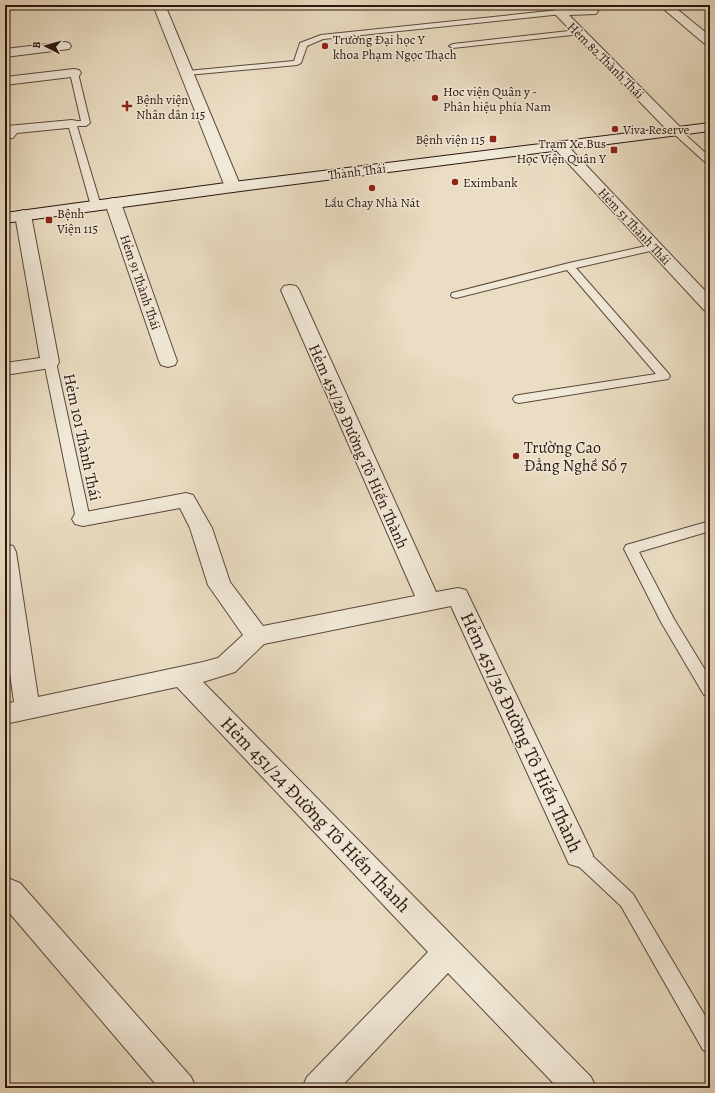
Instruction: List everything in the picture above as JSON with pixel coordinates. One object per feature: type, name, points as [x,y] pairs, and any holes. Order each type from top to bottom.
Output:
[{"type":"street","points":[[160,5],[233,187]]},
{"type":"street","points":[[664,5],[710,42]]},
{"type":"street","name":"Hẻm 82 Thành Thái","points":[[559,12],[592,10]]},
{"type":"street","name":"Hẻm 82 Thành Thái","points":[[559,12],[676,131]]},
{"type":"street","points":[[5,53],[65,46]]},
{"type":"street","points":[[5,81],[74,73]]},
{"type":"street","points":[[5,135],[8,135],[12,129],[72,124]]},
{"type":"street","name":"Thành Thái","points":[[5,218],[233,187],[710,127]]},
{"type":"street","name":"Hẻm 51 Thành Thái","points":[[560,146],[710,306]]},
{"type":"street","name":"Hẻm 91 Thành Thái","points":[[113,203],[168,361]]},
{"type":"street","points":[[5,370],[50,362],[23,216]]},
{"type":"street","name":"Hẻm 451/29 Đường Tô Hiến Thành","points":[[290,290],[429,602]]},
{"type":"street","points":[[83,519],[186,500],[201,528],[219,585],[257,636]]},
{"type":"street","points":[[5,552],[16,712],[183,677],[226,665],[257,636],[429,602]]},
{"type":"street","name":"Hẻm 451/36 Đường Tô Hiến Thành","points":[[429,602],[458,596],[579,855]]},
{"type":"street","name":"Hẻm 451/24 Đường Tô Hiến Thành","points":[[183,677],[580,1088]]},
{"type":"street","points":[[5,896],[10,892],[180,1088]]},
{"type":"street","points":[[318,1088],[448,951]]},
{"type":"lane","points":[[534,5],[542,14]]},
{"type":"lane","points":[[187,73],[297,63],[302,45],[321,37],[559,12]]},
{"type":"lane","points":[[453,46],[578,32]]},
{"type":"lane","points":[[74,73],[86,123],[72,124],[96,206]]},
{"type":"lane","points":[[676,131],[710,162]]},
{"type":"lane","points":[[456,295],[569,266],[655,247]]},
{"type":"lane","points":[[519,399],[664,376],[569,266]]},
{"type":"lane","name":"Hẻm 101 Thành Thái","points":[[50,362],[83,519]]},
{"type":"lane","points":[[710,526],[630,549],[668,622],[710,691]]},
{"type":"lane","name":"Hẻm 451/36 Đường Tô Hiến Thành","points":[[579,855],[626,900],[710,1042]]},
{"type":"place","name":"Trường Đại học Y khoa Phạm Ngọc Thạch","points":[[325,46]]},
{"type":"place","name":"Hoc viện Quân y - Phân hiệu phía Nam","points":[[435,98]]},
{"type":"place","name":"Bệnh viện Nhân dân 115","points":[[127,106]]},
{"type":"place","name":"Viva Reserve","points":[[615,129]]},
{"type":"place","name":"Bệnh viện 115","points":[[493,139]]},
{"type":"place","name":"Trạm Xe Bus Học Viện Quân Y","points":[[614,150]]},
{"type":"place","name":"Eximbank","points":[[455,182]]},
{"type":"place","name":"Lẩu Chay Nhà Nát","points":[[372,188]]},
{"type":"place","name":"Bệnh Viện 115","points":[[49,220]]},
{"type":"place","name":"Trường Cao Đẳng Nghề Số 7","points":[[516,456]]}]
